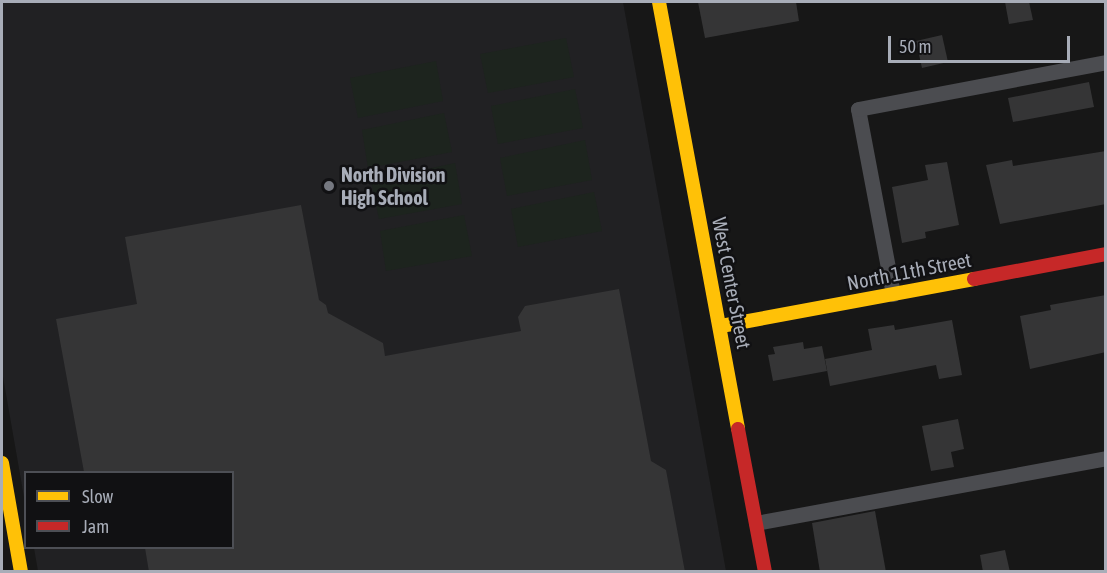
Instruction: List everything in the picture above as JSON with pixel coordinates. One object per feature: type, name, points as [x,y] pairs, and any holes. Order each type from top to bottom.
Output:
[{"type":"street","name":"West Center Street","points":[[659,2],[765,572]]},
{"type":"street","name":"North 11th Street","points":[[721,326],[1106,254]]},
{"type":"street","points":[[2,463],[21,572]]},
{"type":"lane","points":[[893,294],[858,109],[1106,62]]},
{"type":"lane","points":[[756,523],[1106,458]]},
{"type":"shaded area","name":"North Division High School","points":[[2,2],[623,2],[726,571],[38,571],[34,549],[234,549],[234,471],[24,471],[24,497],[2,371]]},
{"type":"shaded area","points":[[566,38],[574,77],[488,93],[480,54]]},
{"type":"shaded area","points":[[436,61],[443,101],[358,118],[350,78]]},
{"type":"shaded area","points":[[575,89],[583,128],[498,144],[491,106]]},
{"type":"shaded area","points":[[444,113],[452,152],[368,168],[362,130]]},
{"type":"shaded area","points":[[585,140],[592,180],[507,196],[500,158]]},
{"type":"shaded area","points":[[455,163],[462,204],[379,219],[371,181]]},
{"type":"shaded area","points":[[594,192],[602,231],[518,247],[511,209]]},
{"type":"shaded area","points":[[464,215],[472,256],[386,271],[380,231]]},
{"type":"building","points":[[698,2],[796,2],[799,21],[705,38]]},
{"type":"building","points":[[1005,2],[1029,2],[1033,20],[1009,24]]},
{"type":"building","points":[[942,35],[948,62],[922,68],[916,41]]},
{"type":"building","points":[[1089,82],[1094,107],[1013,122],[1008,98]]},
{"type":"building","points":[[1106,151],[1106,204],[1000,224],[986,165],[1012,160],[1013,166]]},
{"type":"building","points":[[947,162],[959,225],[925,232],[926,238],[902,243],[892,187],[928,180],[925,165]]},
{"type":"building","points":[[301,205],[319,300],[326,305],[328,313],[383,343],[385,356],[521,331],[518,317],[525,306],[619,289],[651,461],[666,470],[685,572],[149,572],[145,549],[234,549],[234,471],[84,471],[56,319],[137,304],[125,237]]},
{"type":"building","points":[[1106,295],[1106,352],[1030,369],[1020,316],[1051,310],[1050,305]]},
{"type":"building","points":[[952,320],[962,375],[939,379],[936,365],[830,386],[825,359],[872,350],[868,329],[894,325],[895,330]]},
{"type":"building","points":[[803,342],[804,349],[822,346],[827,371],[773,381],[768,355],[775,354],[773,347]]},
{"type":"building","points":[[958,419],[964,449],[951,452],[954,467],[931,471],[922,426]]},
{"type":"building","points":[[875,511],[886,572],[820,572],[812,523]]},
{"type":"building","points":[[1005,550],[1010,572],[983,572],[980,555]]},
{"type":"traffic: slow","points":[[659,2],[738,429]]},
{"type":"traffic: slow","points":[[721,326],[974,279]]},
{"type":"traffic: slow","points":[[2,463],[21,572]]},
{"type":"traffic: jam","points":[[974,279],[1106,254]]},
{"type":"traffic: jam","points":[[738,429],[765,572]]},
{"type":"place","name":"North Division High School","points":[[329,186]]}]
